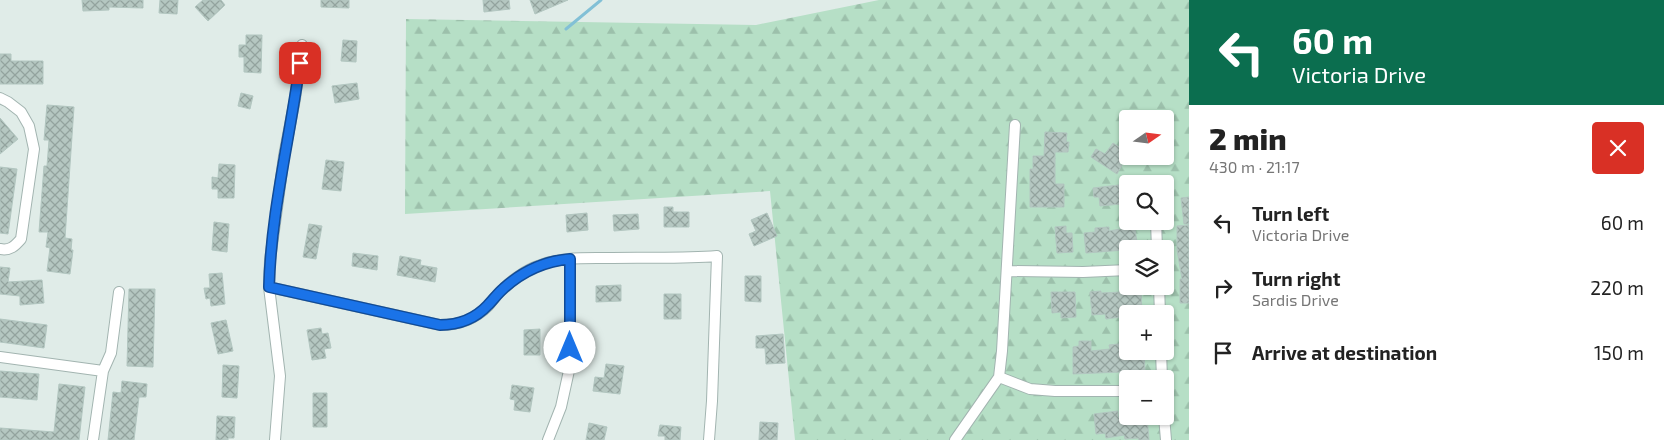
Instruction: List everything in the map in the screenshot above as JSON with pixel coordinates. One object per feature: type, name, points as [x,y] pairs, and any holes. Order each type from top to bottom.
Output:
[{"type":"street","points":[[275,440],[280,376],[269,287],[270,260],[302,46]]},
{"type":"street","points":[[0,98],[21,112],[29,126],[34,149],[21,239],[15,246],[5,250],[0,249]]},
{"type":"street","points":[[954,440],[999,377],[1015,124]]},
{"type":"street","points":[[269,287],[440,325],[454,325],[471,319],[486,307],[503,288],[537,266],[555,260],[697,258],[717,256],[709,440]]},
{"type":"street","points":[[548,440],[561,407],[570,366],[570,259]]},
{"type":"street","points":[[1007,271],[1119,270]]},
{"type":"street","points":[[93,440],[103,371],[111,353],[118,292]]},
{"type":"street","points":[[0,357],[103,371]]},
{"type":"street","points":[[999,377],[1030,389],[1119,391]]},
{"type":"street","points":[[1165,425],[1166,440]]},
{"type":"green space","points":[[879,0],[1189,0],[1189,440],[795,440],[770,191],[405,214],[406,19],[756,25]]},
{"type":"building","points":[[82,0],[143,0],[143,8],[109,7],[109,10],[83,11]]},
{"type":"building","points":[[160,0],[178,0],[177,14],[159,13]]},
{"type":"building","points":[[203,0],[221,0],[225,5],[208,21],[195,7]]},
{"type":"building","points":[[321,0],[349,0],[349,8],[321,7]]},
{"type":"building","points":[[483,0],[509,0],[510,9],[484,12]]},
{"type":"building","points":[[530,0],[568,0],[535,14]]},
{"type":"building","points":[[246,35],[262,35],[261,73],[244,72],[244,57],[239,57],[239,45],[246,45]]},
{"type":"building","points":[[343,40],[357,41],[356,62],[341,61]]},
{"type":"building","points":[[0,54],[11,54],[11,61],[43,61],[43,84],[0,84]]},
{"type":"building","points":[[357,83],[359,99],[335,103],[332,86]]},
{"type":"building","points":[[241,93],[253,96],[250,109],[238,106]]},
{"type":"building","points":[[47,105],[74,107],[65,238],[72,239],[71,250],[73,250],[70,274],[47,271],[50,248],[46,247],[48,232],[39,232],[44,166],[47,166],[49,140],[44,140]]},
{"type":"building","points":[[0,118],[18,139],[0,154]]},
{"type":"building","points":[[1045,132],[1067,133],[1066,142],[1069,142],[1068,152],[1055,152],[1055,184],[1064,184],[1064,207],[1030,207],[1030,169],[1033,169],[1033,156],[1044,156]]},
{"type":"building","points":[[1113,143],[1119,147],[1119,165],[1122,165],[1117,174],[1091,157],[1096,149],[1105,154]]},
{"type":"building","points":[[326,160],[344,162],[341,191],[322,189]]},
{"type":"building","points":[[219,164],[235,165],[234,198],[218,198],[218,189],[212,189],[212,177],[218,178]]},
{"type":"building","points":[[0,167],[17,169],[8,234],[0,233]]},
{"type":"building","points":[[1119,185],[1119,204],[1100,206],[1099,197],[1094,197],[1093,188]]},
{"type":"building","points":[[1189,197],[1189,224],[1184,224],[1181,198]]},
{"type":"building","points":[[664,207],[673,207],[673,212],[689,212],[689,227],[664,227]]},
{"type":"building","points":[[587,213],[588,230],[567,232],[566,215]]},
{"type":"building","points":[[767,213],[777,236],[754,246],[749,234],[756,231],[751,220]]},
{"type":"building","points":[[638,214],[639,229],[614,231],[613,215]]},
{"type":"building","points":[[214,222],[229,224],[227,252],[212,250]]},
{"type":"building","points":[[309,224],[322,226],[316,259],[303,257]]},
{"type":"building","points":[[1189,225],[1189,303],[1180,303],[1180,279],[1182,279],[1177,250],[1177,226]]},
{"type":"building","points":[[1066,226],[1066,233],[1072,233],[1073,252],[1057,253],[1055,227]]},
{"type":"building","points":[[1109,227],[1109,231],[1135,230],[1137,240],[1119,240],[1119,250],[1086,253],[1084,233],[1095,232],[1095,228]]},
{"type":"building","points":[[353,253],[378,256],[377,270],[352,266]]},
{"type":"building","points":[[400,256],[421,260],[420,265],[437,268],[435,282],[397,275]]},
{"type":"building","points":[[0,267],[10,268],[8,282],[42,280],[44,303],[20,305],[20,296],[0,294]]},
{"type":"building","points":[[222,273],[225,304],[211,306],[210,298],[206,299],[204,288],[210,288],[209,274]]},
{"type":"building","points":[[745,276],[761,276],[761,302],[745,301]]},
{"type":"building","points":[[621,285],[621,301],[596,302],[596,286]]},
{"type":"building","points":[[129,289],[155,289],[153,367],[127,366]]},
{"type":"building","points":[[1101,291],[1101,293],[1119,292],[1119,295],[1141,295],[1142,305],[1119,305],[1119,317],[1106,319],[1105,314],[1092,315],[1090,292]]},
{"type":"building","points":[[1051,292],[1075,292],[1076,317],[1061,318],[1061,312],[1052,313]]},
{"type":"building","points":[[664,294],[681,294],[681,319],[664,319]]},
{"type":"building","points":[[0,319],[47,325],[44,348],[0,342]]},
{"type":"building","points":[[226,320],[233,351],[218,354],[211,323]]},
{"type":"building","points":[[321,328],[322,334],[328,333],[331,348],[324,349],[326,358],[312,360],[307,330]]},
{"type":"building","points":[[540,329],[540,355],[524,355],[524,330]]},
{"type":"building","points":[[783,334],[785,363],[766,364],[765,348],[756,348],[756,336]]},
{"type":"building","points":[[1079,341],[1091,341],[1091,351],[1110,349],[1109,345],[1119,344],[1119,360],[1144,360],[1145,370],[1073,374],[1073,347],[1079,346]]},
{"type":"building","points":[[606,364],[624,366],[620,394],[593,391],[595,377],[604,378]]},
{"type":"building","points":[[223,365],[239,366],[237,398],[222,397]]},
{"type":"building","points":[[0,371],[39,374],[37,400],[0,397]]},
{"type":"building","points":[[122,381],[147,384],[146,397],[139,397],[134,440],[108,440],[113,392],[121,393]]},
{"type":"building","points":[[59,384],[85,387],[79,440],[0,440],[0,428],[54,432]]},
{"type":"building","points":[[512,385],[534,388],[530,412],[514,410],[515,400],[510,399]]},
{"type":"building","points":[[313,393],[327,393],[327,427],[313,427]]},
{"type":"building","points":[[1118,411],[1119,425],[1148,425],[1149,440],[1139,440],[1138,438],[1125,439],[1124,435],[1106,438],[1105,433],[1096,434],[1094,414]]},
{"type":"building","points":[[217,416],[235,417],[234,438],[216,440]]},
{"type":"building","points":[[760,422],[778,423],[777,440],[759,440]]},
{"type":"building","points":[[589,423],[607,427],[604,440],[586,440]]},
{"type":"building","points":[[660,425],[681,427],[680,440],[665,440],[665,436],[658,436]]},
{"type":"waterway","points":[[566,29],[601,0]]},
{"type":"route","points":[[300,63],[284,156],[270,260],[269,287],[440,325],[454,325],[471,319],[486,307],[503,288],[537,266],[555,260],[570,259],[570,348]]}]
